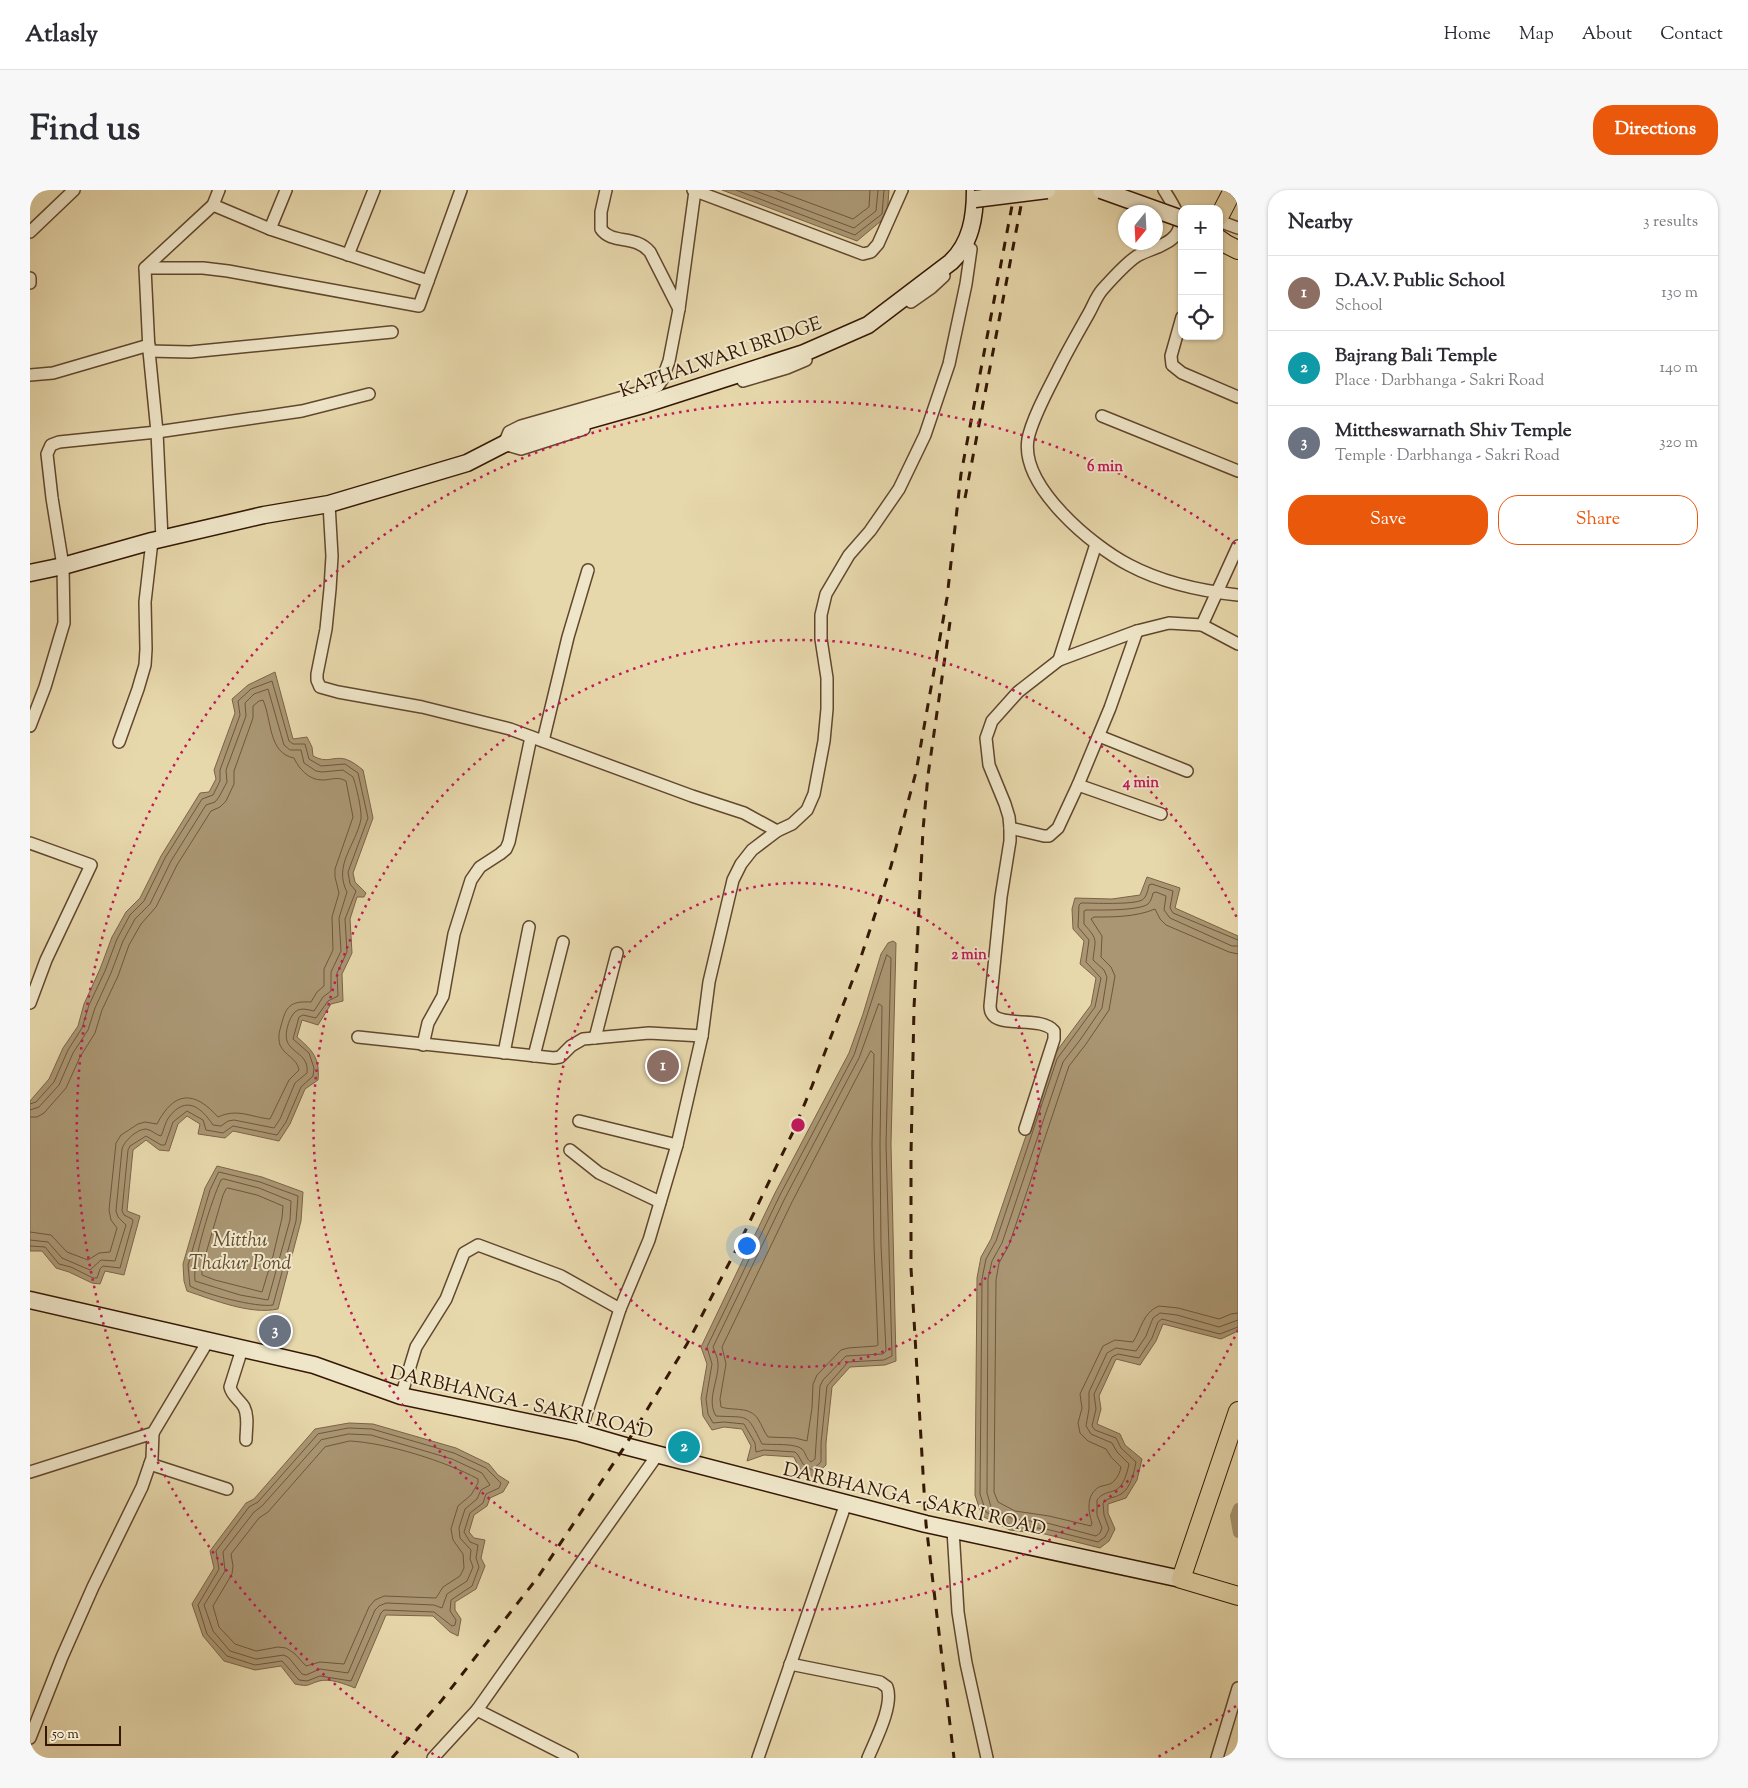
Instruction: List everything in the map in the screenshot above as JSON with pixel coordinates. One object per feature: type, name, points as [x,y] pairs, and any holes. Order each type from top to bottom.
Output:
[{"type":"main road","name":"KATHALWARI BRIDGE","points":[[30,573],[264,515],[329,504],[467,463],[504,444],[654,402],[804,353],[868,324],[960,254],[971,230],[975,195],[1047,190]]},
{"type":"main road","points":[[1102,190],[1178,218]]},
{"type":"main road","points":[[1223,211],[1233,190]]},
{"type":"main road","points":[[1223,235],[1238,241]]},
{"type":"main road","points":[[1223,242],[1238,250]]},
{"type":"main road","name":"DARBHANGA - SAKRI ROAD","points":[[30,1300],[314,1365],[401,1396],[580,1432],[846,1504],[953,1530],[1180,1579]]},
{"type":"main road","points":[[1238,1411],[1180,1579],[1238,1596]]},
{"type":"street","points":[[30,232],[74,190]]},
{"type":"street","points":[[145,268],[213,205],[219,190]]},
{"type":"street","points":[[270,229],[286,190]]},
{"type":"street","points":[[348,255],[374,190]]},
{"type":"street","points":[[145,268],[203,268],[228,271],[419,306],[461,190]]},
{"type":"street","points":[[606,190],[601,212],[601,229],[609,236],[637,241],[644,245],[650,252],[680,309]]},
{"type":"street","points":[[580,1432],[620,1309],[649,1240],[677,1145],[702,1036],[709,982],[734,880],[741,864],[752,850],[777,831],[792,824],[807,810],[814,794],[820,766],[827,709],[826,678],[821,639],[821,615],[826,594],[849,555],[870,531],[899,489],[925,435],[949,364],[966,284],[971,249],[931,288],[865,334],[795,364],[521,449],[504,444],[509,432],[522,426],[658,386],[665,374],[680,309],[694,191],[863,254],[871,252],[878,244],[902,190]]},
{"type":"street","points":[[1164,190],[1180,224],[1179,230],[1175,237],[1166,243],[1136,257],[1101,292],[1043,400],[1028,439],[1028,454],[1031,470],[1044,493],[1077,528],[1096,544],[1129,565],[1167,581],[1217,593],[1238,595]]},
{"type":"street","points":[[213,205],[270,229],[428,281]]},
{"type":"street","points":[[1223,221],[1238,228]]},
{"type":"street","points":[[119,742],[145,665],[145,602],[157,540],[158,432],[149,348],[145,268]]},
{"type":"street","points":[[30,278],[30,283]]},
{"type":"street","points":[[1178,331],[1171,356],[1172,365],[1182,373],[1238,398]]},
{"type":"street","points":[[30,374],[53,373],[149,348],[190,352],[392,332]]},
{"type":"street","points":[[30,726],[45,688],[64,623],[63,566],[47,459],[47,449],[51,445],[59,442],[158,432],[302,411],[369,394]]},
{"type":"street","points":[[1102,416],[1238,471]]},
{"type":"street","points":[[329,504],[332,556],[326,628],[317,674],[318,684],[326,690],[422,706],[494,725],[744,813],[777,831]]},
{"type":"street","points":[[1059,660],[1096,544]]},
{"type":"street","points":[[1202,626],[1238,546]]},
{"type":"street","points":[[543,742],[568,637],[588,570]]},
{"type":"street","points":[[1025,1129],[1054,1034],[1049,1026],[996,1018],[991,1012],[990,1006],[1001,897],[1010,841],[1010,817],[989,764],[987,751],[988,728],[998,713],[1018,692],[1059,660],[1137,632],[1169,623],[1202,626],[1238,644]]},
{"type":"street","points":[[1010,828],[1050,836],[1058,828],[1099,736],[1137,632]]},
{"type":"street","points":[[1099,736],[1187,771]]},
{"type":"street","points":[[423,1045],[428,1023],[443,996],[454,934],[470,880],[480,866],[500,854],[506,849],[509,842],[531,737]]},
{"type":"street","points":[[1078,785],[1161,814]]},
{"type":"street","points":[[30,843],[91,865],[46,960],[30,1003]]},
{"type":"street","points":[[504,1053],[529,927]]},
{"type":"street","points":[[534,1056],[563,942]]},
{"type":"street","points":[[595,1038],[617,953]]},
{"type":"street","points":[[358,1037],[534,1056],[560,1057],[576,1042],[595,1038],[649,1033],[702,1036]]},
{"type":"street","points":[[579,1121],[677,1145]]},
{"type":"street","points":[[570,1150],[599,1174],[660,1202]]},
{"type":"street","points":[[401,1396],[416,1347],[446,1299],[464,1253],[478,1245],[561,1276],[620,1309]]},
{"type":"street","points":[[30,1738],[62,1657],[142,1487],[150,1464],[154,1433],[208,1341]]},
{"type":"street","points":[[242,1348],[230,1387],[231,1392],[244,1406],[246,1413],[246,1440]]},
{"type":"street","points":[[30,1472],[154,1433]]},
{"type":"street","points":[[434,1758],[478,1710],[658,1454]]},
{"type":"street","points":[[150,1464],[227,1489]]},
{"type":"street","points":[[758,1758],[846,1504]]},
{"type":"street","points":[[953,1530],[958,1612],[966,1663],[986,1758]]},
{"type":"street","points":[[790,1664],[880,1682],[887,1687],[889,1691],[887,1708],[868,1758]]},
{"type":"street","points":[[1217,1758],[1238,1688]]},
{"type":"street","points":[[478,1710],[572,1758]]},
{"type":"water","points":[[722,190],[889,190],[887,216],[857,241]]},
{"type":"water","points":[[275,672],[293,739],[307,737],[312,747],[313,756],[326,760],[345,759],[363,770],[373,818],[353,873],[355,882],[366,893],[364,897],[357,897],[350,919],[352,953],[342,974],[343,1001],[331,1004],[318,1025],[302,1020],[297,1037],[314,1055],[318,1066],[318,1080],[305,1089],[290,1124],[279,1141],[233,1131],[225,1138],[198,1134],[200,1124],[187,1116],[178,1124],[169,1151],[159,1150],[146,1140],[133,1150],[127,1211],[140,1216],[124,1275],[105,1271],[100,1284],[92,1283],[56,1268],[42,1251],[30,1251],[30,1101],[49,1079],[63,1048],[78,1026],[84,1004],[112,937],[126,912],[140,898],[161,856],[200,793],[209,792],[216,779],[214,770],[235,713],[232,699],[248,685]]},
{"type":"water","points":[[1147,877],[1180,888],[1175,908],[1238,936],[1238,1331],[1221,1339],[1163,1324],[1156,1341],[1140,1365],[1116,1359],[1099,1396],[1101,1409],[1097,1424],[1120,1434],[1125,1445],[1142,1459],[1137,1480],[1126,1498],[1108,1504],[1108,1513],[1115,1529],[1109,1541],[1100,1548],[1045,1534],[1010,1530],[982,1516],[975,1495],[977,1278],[981,1257],[991,1239],[1053,1056],[1091,1005],[1096,978],[1080,964],[1084,941],[1073,929],[1072,909],[1075,898],[1112,899],[1140,895]]},
{"type":"water","points":[[893,941],[896,943],[891,1144],[896,1361],[885,1365],[850,1367],[832,1387],[826,1443],[826,1465],[813,1477],[799,1468],[794,1457],[764,1455],[747,1461],[751,1446],[742,1429],[724,1427],[712,1430],[703,1416],[701,1398],[707,1364],[701,1347],[775,1193],[849,1053],[881,954],[888,943]]},
{"type":"water","name":"Mitthu Thakur Pond","points":[[217,1166],[262,1177],[303,1192],[301,1221],[278,1309],[256,1310],[244,1308],[187,1291],[184,1281],[183,1264],[205,1188]]},
{"type":"water","points":[[349,1423],[373,1424],[456,1448],[489,1464],[498,1475],[509,1482],[503,1492],[490,1498],[487,1506],[474,1515],[469,1532],[474,1538],[485,1540],[481,1558],[485,1566],[476,1589],[455,1602],[455,1610],[461,1619],[458,1636],[450,1632],[433,1616],[386,1615],[355,1688],[328,1680],[306,1685],[295,1684],[281,1666],[255,1670],[224,1661],[203,1636],[192,1604],[214,1568],[210,1551],[246,1503],[254,1499],[315,1429]]},
{"type":"waterway","points":[[1238,1508],[1235,1516],[1238,1533]]},
{"type":"railway","points":[[392,1758],[442,1700],[538,1577],[625,1446],[687,1344],[737,1248],[793,1132],[812,1086],[858,966],[891,866],[916,772],[947,598],[961,474],[1015,190]]},
{"type":"railway","points":[[965,498],[1024,190]]},
{"type":"railway","points":[[950,622],[928,775],[923,830],[914,1008],[911,1268],[926,1524],[954,1758]]},
{"type":"place","name":"D.A.V. Public School","points":[[663,1066]]},
{"type":"place","name":"Mittheswarnath Shiv Temple","points":[[275,1331]]},
{"type":"place","name":"Bajrang Bali Temple","points":[[684,1447]]}]
